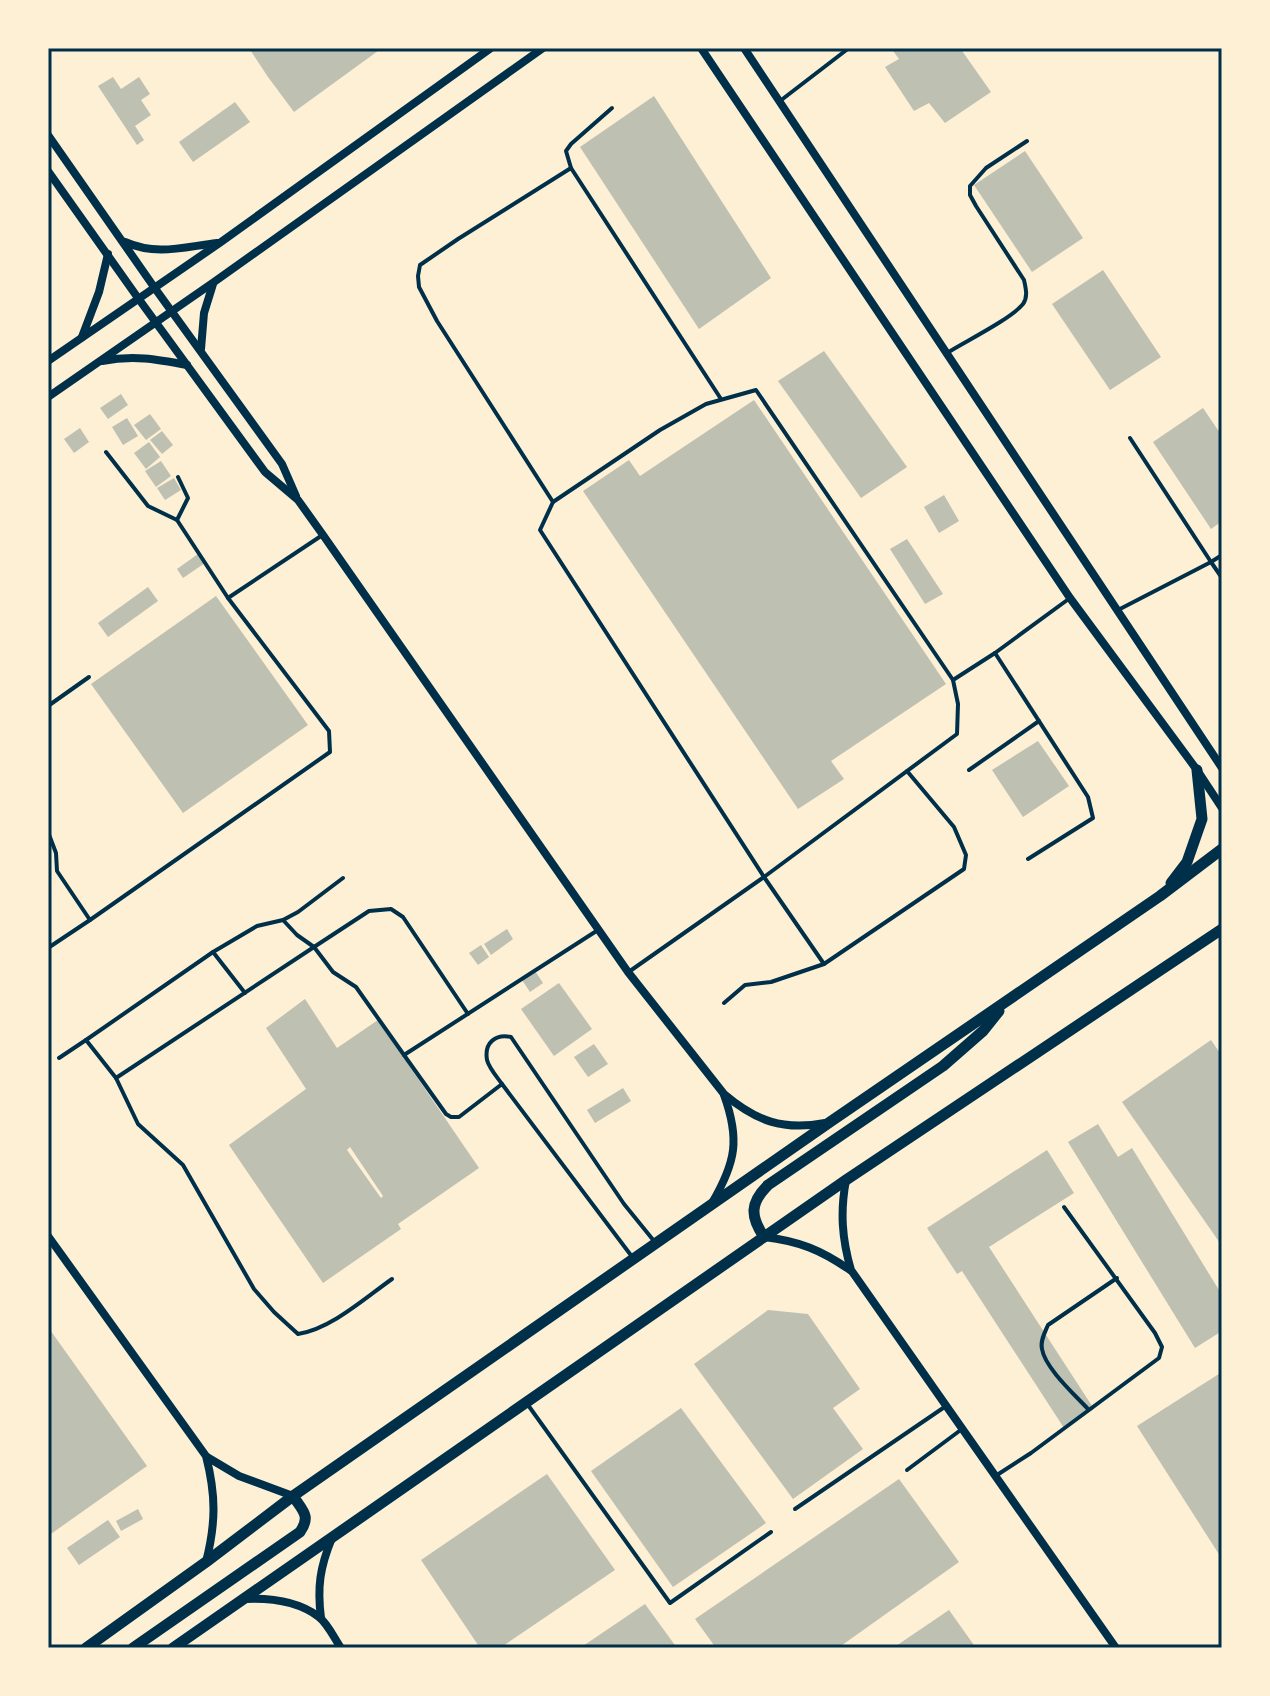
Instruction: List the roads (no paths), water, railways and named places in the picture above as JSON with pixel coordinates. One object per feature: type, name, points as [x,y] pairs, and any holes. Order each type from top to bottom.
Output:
[{"type":"street","points":[[48,361],[221,242],[491,48]]},
{"type":"street","points":[[48,397],[543,48]]},
{"type":"street","points":[[701,48],[1070,598],[1222,808]]},
{"type":"street","points":[[744,48],[1222,768]]},
{"type":"street","points":[[48,135],[282,464],[298,500],[598,930],[724,1094],[741,1109],[784,1125],[807,1126],[830,1122]]},
{"type":"street","points":[[48,171],[265,472],[298,500]]},
{"type":"street","points":[[124,241],[141,249],[159,250],[221,242]]},
{"type":"street","points":[[82,337],[99,292],[108,254]]},
{"type":"street","points":[[200,350],[204,313],[214,282]]},
{"type":"street","points":[[99,362],[142,357],[188,365]]},
{"type":"street","points":[[1160,896],[1187,862],[1202,819],[1197,770]]},
{"type":"street","points":[[86,1648],[293,1496],[1160,896],[1222,849]]},
{"type":"street","points":[[173,1648],[846,1180],[1205,940],[1222,932]]},
{"type":"street","points":[[851,1270],[810,1247],[764,1237],[754,1216],[758,1195],[768,1185],[943,1066],[983,1031],[1010,999]]},
{"type":"street","points":[[710,1205],[730,1166],[735,1142],[732,1117],[724,1094]]},
{"type":"street","points":[[846,1180],[841,1226],[851,1270],[1116,1648]]},
{"type":"street","points":[[48,1236],[206,1456],[213,1482],[215,1509],[213,1536],[206,1562]]},
{"type":"street","points":[[133,1648],[300,1532],[306,1523],[306,1514],[293,1496],[239,1476],[206,1456]]},
{"type":"street","points":[[332,1538],[319,1577],[318,1598],[321,1618],[341,1648]]},
{"type":"street","points":[[245,1599],[264,1598],[284,1602],[321,1618]]},
{"type":"lane","points":[[780,101],[849,48]]},
{"type":"lane","points":[[612,108],[566,151],[571,168],[721,399]]},
{"type":"lane","points":[[947,353],[1024,303],[1027,292],[1024,280],[976,206],[970,195],[970,186],[986,168],[1027,141]]},
{"type":"lane","points":[[553,502],[437,321],[419,287],[418,276],[420,265],[571,168]]},
{"type":"lane","points":[[628,972],[764,877],[957,734],[958,704],[953,680],[756,390],[706,404],[660,430],[553,502],[540,530],[764,877],[824,964]]},
{"type":"lane","points":[[1130,438],[1222,578]]},
{"type":"lane","points":[[48,948],[330,752],[329,731],[228,598],[177,520],[148,506],[106,452]]},
{"type":"lane","points":[[177,520],[188,498],[178,477]]},
{"type":"lane","points":[[228,598],[323,535]]},
{"type":"lane","points":[[1118,610],[1222,555]]},
{"type":"lane","points":[[953,680],[1070,598]]},
{"type":"lane","points":[[995,653],[1088,797],[1093,818],[1028,859]]},
{"type":"lane","points":[[48,706],[89,677]]},
{"type":"lane","points":[[969,770],[1039,721]]},
{"type":"lane","points":[[724,1003],[745,985],[771,982],[824,964],[964,869],[966,855],[954,827],[907,771]]},
{"type":"lane","points":[[48,832],[56,853],[57,871],[90,920]]},
{"type":"lane","points":[[59,1058],[213,952],[257,926],[283,920],[298,912],[343,878]]},
{"type":"lane","points":[[116,1078],[369,911],[391,909],[403,917],[468,1014]]},
{"type":"lane","points":[[283,920],[314,947],[333,972],[356,987],[446,1114],[459,1117],[502,1084]]},
{"type":"lane","points":[[404,1055],[598,930]]},
{"type":"lane","points":[[213,952],[245,993]]},
{"type":"lane","points":[[634,1259],[487,1061],[489,1043],[493,1038],[501,1035],[511,1037],[624,1204],[655,1243]]},
{"type":"lane","points":[[86,1040],[116,1078],[138,1124],[183,1165],[254,1289],[298,1334],[323,1326],[392,1279]]},
{"type":"lane","points":[[995,1476],[1159,1358],[1162,1347],[1117,1278],[1064,1207]]},
{"type":"lane","points":[[1089,1410],[1047,1363],[1041,1348],[1043,1335],[1048,1325],[1117,1278]]},
{"type":"lane","points":[[527,1403],[670,1603],[771,1532]]},
{"type":"lane","points":[[795,1509],[946,1406]]},
{"type":"lane","points":[[907,1470],[962,1429]]}]
